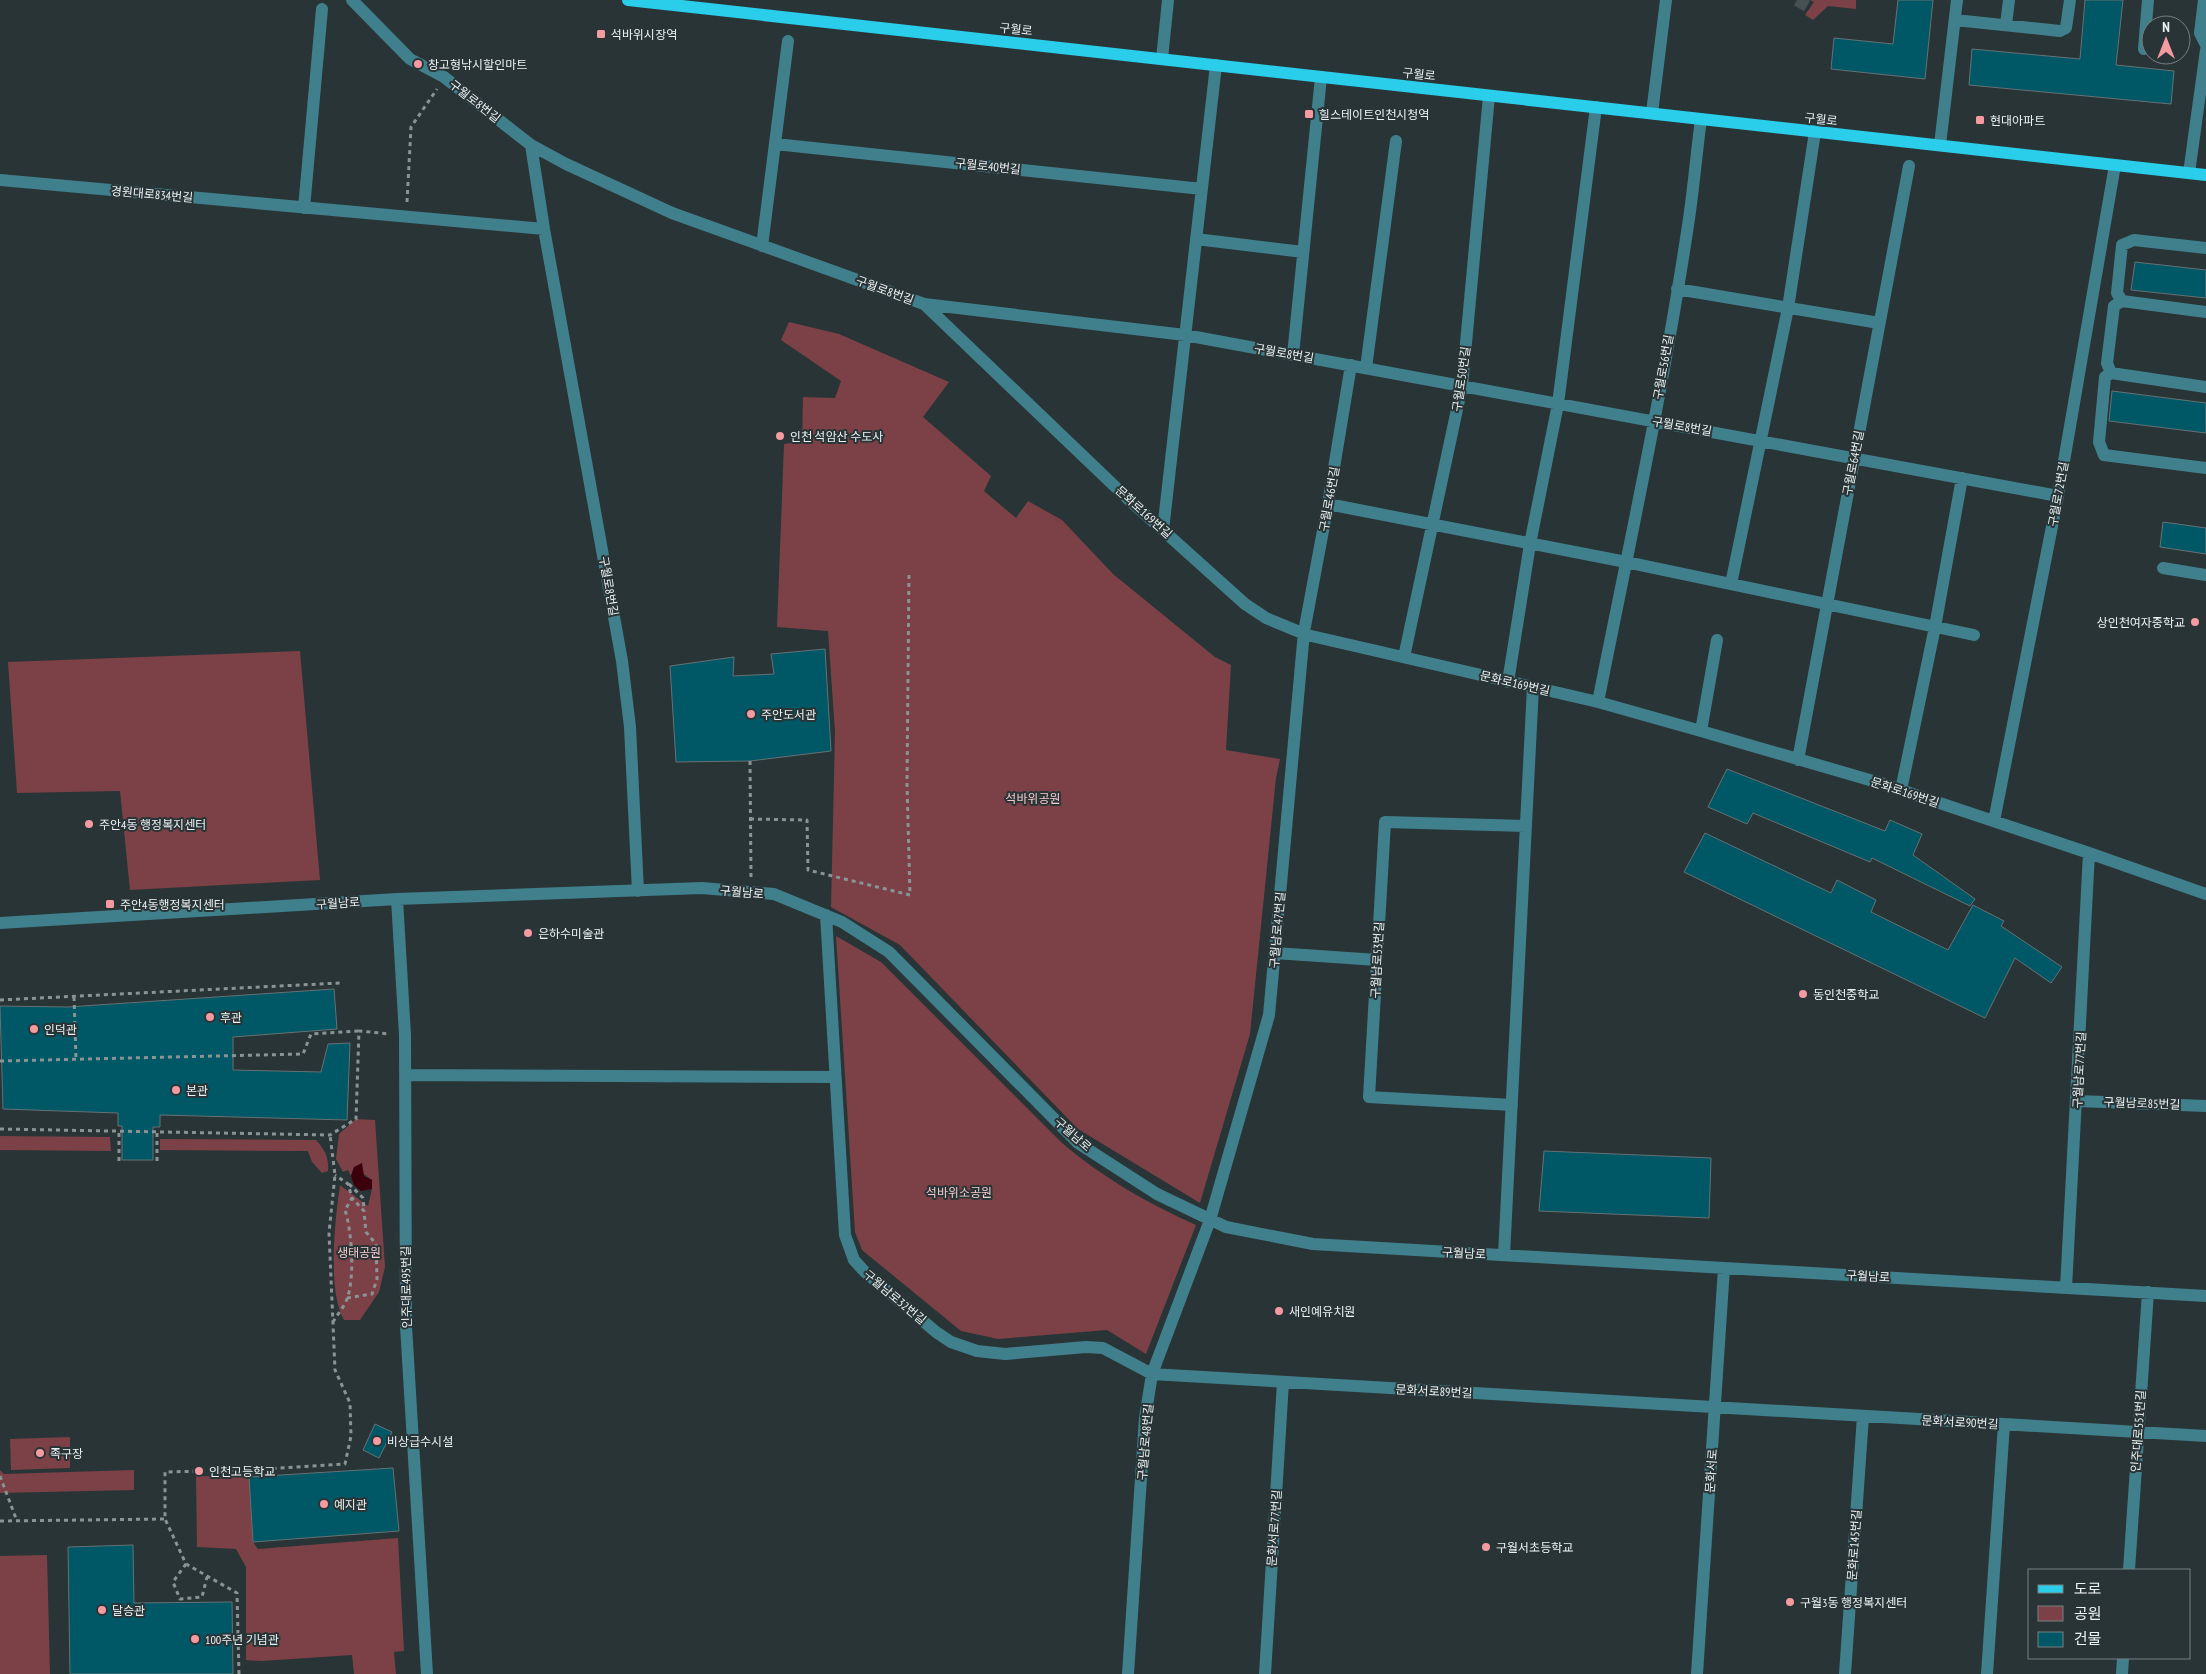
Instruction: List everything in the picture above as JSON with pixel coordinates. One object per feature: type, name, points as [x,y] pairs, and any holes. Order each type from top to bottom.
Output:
[{"type":"main road","name":"구월로","points":[[628,0],[673,2],[1321,77],[2206,175]]},
{"type":"street","name":"구월로8번길","points":[[352,0],[410,59],[444,77],[531,145],[566,164],[672,213],[924,304],[1185,335],[2058,496]]},
{"type":"street","points":[[1162,59],[1168,0]]},
{"type":"street","points":[[1652,113],[1666,0]]},
{"type":"street","points":[[1940,146],[1957,0]]},
{"type":"street","points":[[2006,25],[2009,0]]},
{"type":"street","points":[[1955,20],[2060,31],[2066,28],[2070,0]]},
{"type":"street","points":[[2147,15],[2148,0]]},
{"type":"street","points":[[2204,0],[2200,33],[2206,45]]},
{"type":"street","points":[[304,208],[322,9]]},
{"type":"street","points":[[762,246],[788,41]]},
{"type":"street","points":[[2189,173],[2206,50]]},
{"type":"street","points":[[1163,530],[1216,65]]},
{"type":"street","points":[[1293,355],[1321,77]]},
{"type":"street","name":"구월로50번길","points":[[1404,657],[1462,386],[1490,96]]},
{"type":"street","points":[[1508,682],[1530,544],[1558,404],[1596,108]]},
{"type":"street","name":"구월로56번길","points":[[1598,702],[1654,421],[1687,231],[1701,119]]},
{"type":"street","points":[[1731,584],[1788,308],[1814,132]]},
{"type":"street","points":[[1366,368],[1396,141]]},
{"type":"street","name":"구월로40번길","points":[[775,144],[1202,189]]},
{"type":"street","name":"구월로8번길","points":[[531,145],[544,230],[624,672],[630,727],[638,892]]},
{"type":"street","name":"구월로72번길","points":[[1994,821],[2058,496],[2115,165]]},
{"type":"street","name":"구월로64번길","points":[[1798,760],[1909,166]]},
{"type":"street","name":"경원대로834번길","points":[[0,180],[544,230]]},
{"type":"street","points":[[1196,240],[1303,252]]},
{"type":"street","points":[[2122,301],[2116,292],[2122,245],[2134,240],[2206,248]]},
{"type":"street","points":[[1677,289],[1879,323]]},
{"type":"street","points":[[2111,373],[2107,363],[2114,306],[2122,301],[2206,312]]},
{"type":"street","name":"문화로169번길","points":[[924,304],[1163,530],[1246,604],[1266,618],[1304,632],[1598,702],[1902,790],[2089,852],[2206,894]]},
{"type":"street","name":"구월로46번길","points":[[1304,632],[1351,365]]},
{"type":"street","points":[[2206,387],[2111,373],[2105,377],[2098,442],[2104,455],[2206,468]]},
{"type":"street","points":[[1902,790],[1935,627],[1962,478]]},
{"type":"street","points":[[1328,504],[1626,562],[1974,635]]},
{"type":"street","points":[[2163,568],[2206,575]]},
{"type":"street","name":"구월남로47번길","points":[[1210,1220],[1263,1042],[1269,1015],[1304,632]]},
{"type":"street","points":[[1701,731],[1717,640]]},
{"type":"street","points":[[1504,1255],[1533,688]]},
{"type":"street","name":"구월남로53번길","points":[[1512,1105],[1369,1097],[1385,822],[1526,826]]},
{"type":"street","name":"구월남로77번길","points":[[2066,1288],[2078,1101],[2089,852]]},
{"type":"street","name":"구월남로","points":[[0,923],[398,899],[638,892],[702,888],[774,894],[842,922],[888,952],[1078,1142],[1157,1194],[1226,1228],[1313,1244],[2206,1296]]},
{"type":"street","name":"인주대로495번길","points":[[398,899],[405,1035],[406,1326],[427,1674]]},
{"type":"street","name":"구월남로32번길","points":[[826,915],[846,1235],[854,1260],[865,1272],[936,1332],[951,1342],[977,1351],[1004,1354],[1086,1347],[1103,1348],[1152,1374]]},
{"type":"street","points":[[1275,953],[1377,960]]},
{"type":"street","points":[[405,1075],[835,1076]]},
{"type":"street","name":"구월남로85번길","points":[[2078,1101],[2206,1106]]},
{"type":"street","name":"구월남로48번길","points":[[1128,1674],[1145,1418],[1152,1374],[1210,1220]]},
{"type":"street","name":"문화서로","points":[[1697,1674],[1724,1268]]},
{"type":"street","name":"인주대로551번길","points":[[2129,1569],[2148,1292]]},
{"type":"street","name":"문화서로89번길","points":[[1152,1374],[1715,1407]]},
{"type":"street","name":"문화서로77번길","points":[[1265,1674],[1283,1382]]},
{"type":"street","name":"문화서로90번길","points":[[1715,1407],[2206,1436]]},
{"type":"street","name":"문화로145번길","points":[[1845,1674],[1863,1416]]},
{"type":"street","points":[[1987,1674],[2004,1424]]},
{"type":"street","points":[[2122,1674],[2123,1659]]},
{"type":"path","points":[[406,218],[411,127],[444,77]]},
{"type":"path","points":[[750,819],[808,820],[808,870],[910,895],[907,784],[909,571]]},
{"type":"path","points":[[750,761],[751,892]]},
{"type":"path","points":[[0,1000],[340,983]]},
{"type":"path","points":[[74,997],[76,1060]]},
{"type":"path","points":[[0,1129],[119,1133],[330,1135],[356,1119],[359,1032]]},
{"type":"path","points":[[0,1061],[303,1054],[311,1034],[359,1032],[405,1035]]},
{"type":"path","points":[[119,1133],[119,1164]]},
{"type":"path","points":[[157,1133],[157,1164]]},
{"type":"path","points":[[239,1674],[237,1593],[186,1564],[165,1519],[164,1472],[345,1464],[351,1436],[350,1403],[335,1370],[329,1233],[335,1175],[330,1135]]},
{"type":"path","points":[[335,1175],[363,1198],[366,1232],[376,1244],[377,1279],[372,1294],[347,1298]]},
{"type":"path","points":[[348,1184],[352,1198],[364,1211]]},
{"type":"path","points":[[332,1323],[347,1298],[352,1266],[350,1225],[345,1210],[352,1198]]},
{"type":"path","points":[[0,1476],[17,1521]]},
{"type":"path","points":[[0,1521],[165,1519]]},
{"type":"path","points":[[186,1564],[173,1582],[180,1599],[202,1597],[207,1577]]},
{"type":"green space","points":[[1810,0],[1856,0],[1856,9],[1828,6],[1813,20],[1805,15],[1814,2]]},
{"type":"green space","name":"석바위공원","points":[[789,322],[839,334],[949,382],[923,417],[991,476],[984,491],[1016,518],[1028,501],[1062,520],[1113,574],[1215,657],[1231,665],[1226,750],[1280,759],[1276,778],[1250,1034],[1200,1203],[1078,1129],[900,945],[831,907],[835,732],[828,631],[777,627],[784,444],[802,441],[803,397],[835,398],[841,381],[781,340]]},
{"type":"green space","points":[[300,651],[320,880],[130,890],[120,791],[17,793],[8,662]]},
{"type":"green space","name":"석바위소공원","points":[[836,936],[881,962],[1062,1143],[1126,1189],[1196,1225],[1146,1354],[1107,1330],[998,1339],[961,1331],[862,1250],[855,1232]]},
{"type":"green space","name":"생태공원","points":[[356,1119],[375,1120],[385,1267],[379,1292],[360,1320],[344,1320],[339,1307],[334,1273],[336,1217],[340,1185],[368,1206],[372,1189],[372,1180],[354,1167],[351,1176],[348,1170],[343,1172],[336,1159],[339,1134]]},
{"type":"green space","points":[[0,1136],[110,1137],[111,1151],[0,1150]]},
{"type":"green space","points":[[160,1139],[316,1140],[326,1154],[328,1171],[322,1173],[312,1162],[308,1151],[160,1150]]},
{"type":"green space","name":"족구장","points":[[70,1437],[70,1468],[11,1470],[10,1439]]},
{"type":"green space","points":[[0,1470],[4,1474],[134,1470],[134,1490],[0,1493]]},
{"type":"green space","points":[[196,1476],[249,1477],[253,1542],[258,1549],[398,1538],[404,1651],[394,1652],[396,1674],[354,1674],[352,1655],[262,1661],[246,1660],[246,1567],[236,1549],[197,1547]]},
{"type":"green space","points":[[47,1555],[50,1674],[0,1674],[0,1556]]},
{"type":"shaded area","points":[[362,1163],[364,1176],[372,1180],[372,1189],[361,1191],[354,1185],[351,1176],[354,1167]]},
{"type":"building","points":[[1898,0],[1933,0],[1925,79],[1831,69],[1834,38],[1893,44]]},
{"type":"building","points":[[2085,0],[2123,0],[2116,65],[2174,71],[2171,104],[1969,85],[1972,49],[2080,59]]},
{"type":"building","points":[[2135,262],[2206,270],[2206,298],[2131,290]]},
{"type":"building","points":[[2112,391],[2206,403],[2206,433],[2109,421]]},
{"type":"building","points":[[2163,522],[2206,528],[2206,554],[2160,547]]},
{"type":"building","name":"주안도서관","points":[[825,649],[831,751],[750,761],[676,762],[670,666],[734,657],[733,676],[774,674],[771,654]]},
{"type":"building","points":[[1727,769],[1885,831],[1890,820],[1922,834],[1913,855],[1975,899],[1970,906],[1872,858],[1870,862],[1753,813],[1747,824],[1708,807]]},
{"type":"building","points":[[1705,833],[1831,893],[1837,880],[1876,900],[1871,912],[1948,950],[1973,905],[2004,921],[2001,926],[2062,967],[2051,983],[2015,958],[1985,1018],[1684,872]]},
{"type":"building","points":[[334,989],[337,1029],[233,1037],[233,1070],[321,1072],[328,1044],[350,1043],[347,1120],[160,1115],[160,1127],[153,1127],[153,1160],[122,1160],[122,1126],[118,1126],[118,1113],[3,1109],[0,1006],[68,1007]]},
{"type":"building","points":[[1544,1151],[1711,1158],[1709,1218],[1539,1211]]},
{"type":"building","name":"비상급수시설","points":[[375,1424],[392,1432],[379,1458],[363,1450]]},
{"type":"building","name":"예지관","points":[[393,1468],[399,1531],[253,1542],[249,1477]]},
{"type":"building","points":[[133,1545],[134,1603],[232,1602],[233,1674],[70,1674],[68,1547]]},
{"type":"tunnel","points":[[1797,0],[1807,6]]},
{"type":"place","name":"석바위시장역","points":[[601,34]]},
{"type":"place","name":"창고형낚시할인마트","points":[[418,64]]},
{"type":"place","name":"힐스테이트인천시청역","points":[[1309,114]]},
{"type":"place","name":"현대아파트","points":[[1980,120]]},
{"type":"place","name":"인천 석암산 수도사","points":[[780,436]]},
{"type":"place","name":"상인천여자중학교","points":[[2195,622]]},
{"type":"place","name":"주안도서관","points":[[751,714]]},
{"type":"place","name":"주안4동 행정복지센터","points":[[89,824]]},
{"type":"place","name":"주안4동행정복지센터","points":[[110,904]]},
{"type":"place","name":"은하수미술관","points":[[528,933]]},
{"type":"place","name":"동인천중학교","points":[[1803,994]]},
{"type":"place","name":"후관","points":[[210,1017]]},
{"type":"place","name":"인덕관","points":[[34,1029]]},
{"type":"place","name":"본관","points":[[176,1090]]},
{"type":"place","name":"새인예유치원","points":[[1279,1311]]},
{"type":"place","name":"비상급수시설","points":[[377,1441]]},
{"type":"place","name":"족구장","points":[[40,1453]]},
{"type":"place","name":"인천고등학교","points":[[199,1471]]},
{"type":"place","name":"예지관","points":[[324,1504]]},
{"type":"place","name":"구월서초등학교","points":[[1486,1547]]},
{"type":"place","name":"구월3동 행정복지센터","points":[[1790,1602]]},
{"type":"place","name":"달승관","points":[[102,1610]]},
{"type":"place","name":"100주년 기념관","points":[[195,1639]]}]
